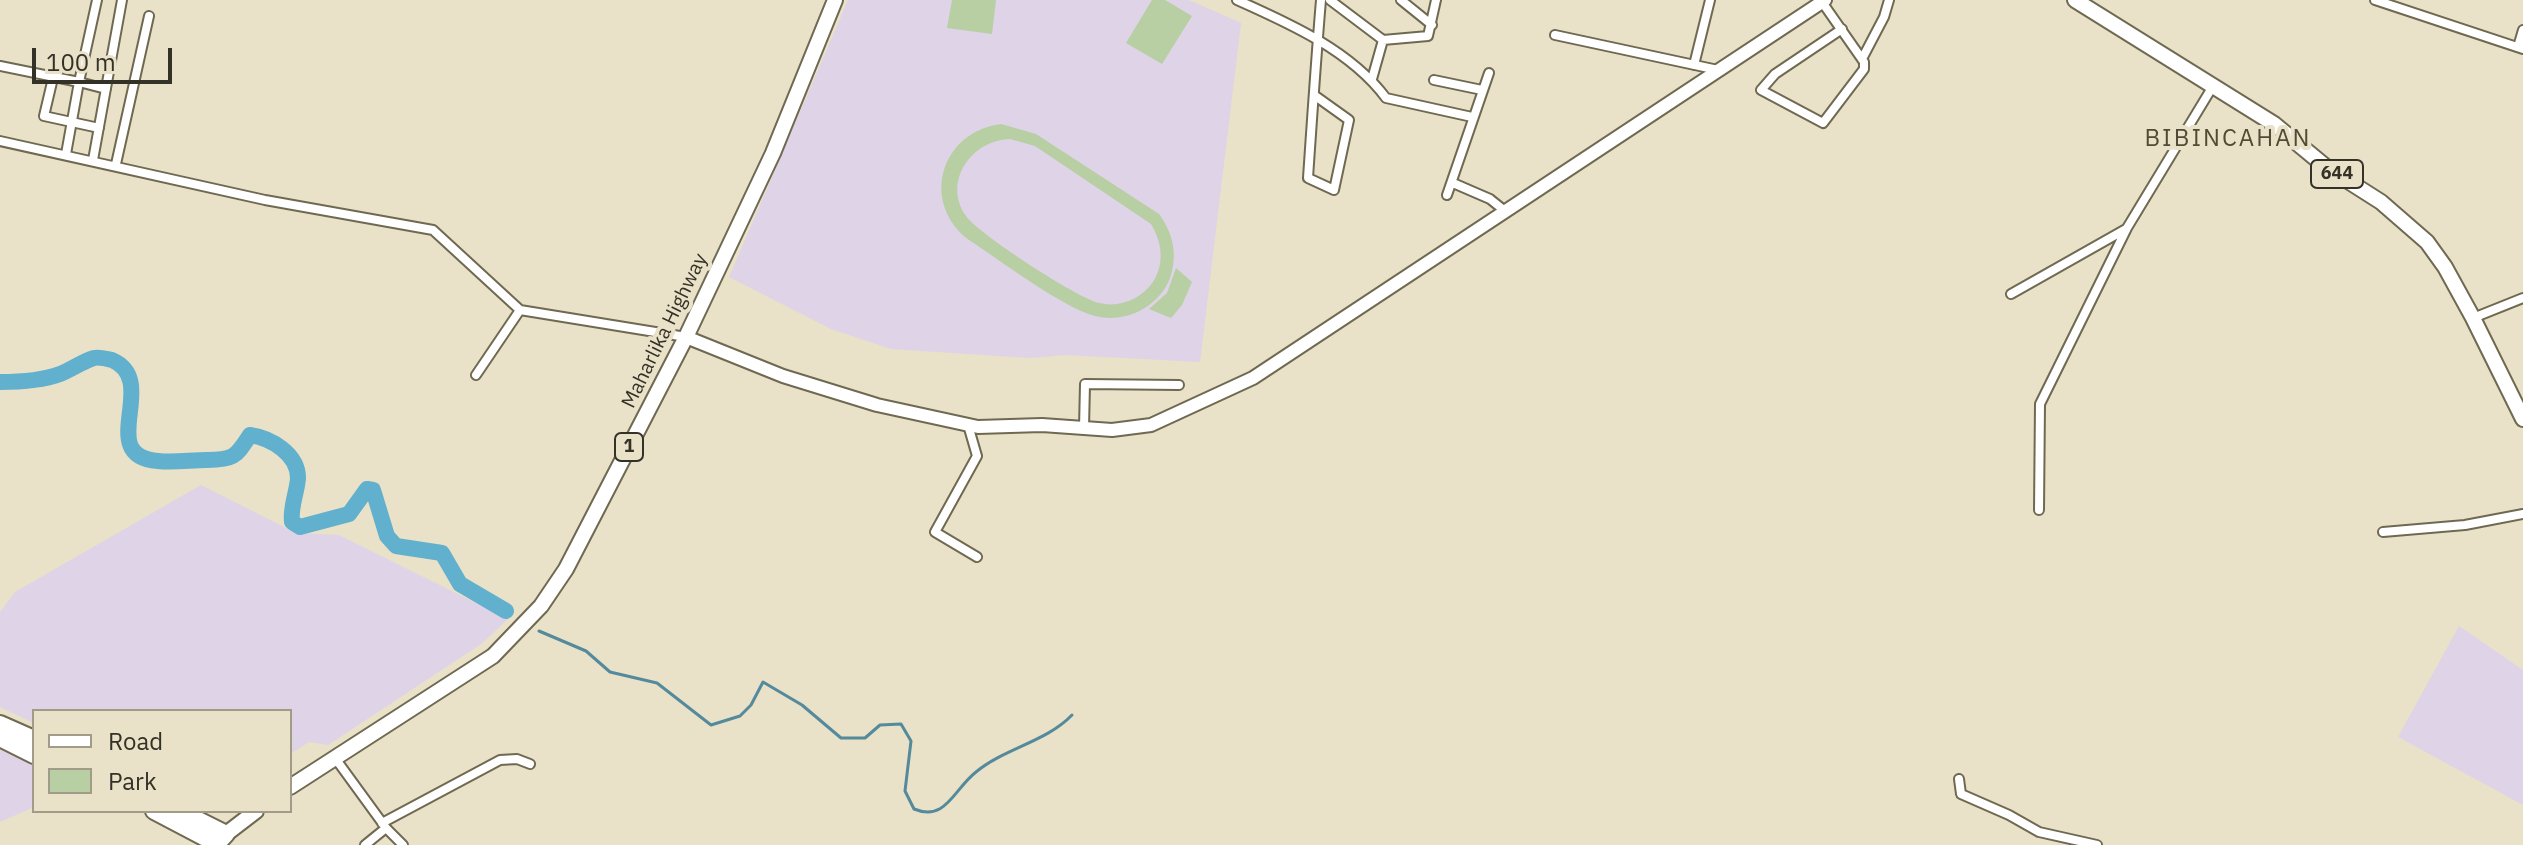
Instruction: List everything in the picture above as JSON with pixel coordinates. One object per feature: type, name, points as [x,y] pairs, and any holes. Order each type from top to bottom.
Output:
[{"type":"highway","points":[[0,724],[32,738]]},
{"type":"highway","points":[[0,738],[32,754]]},
{"type":"highway","points":[[158,813],[220,841]]},
{"type":"highway","points":[[183,813],[220,841]]},
{"type":"main road","name":"Maharlika Highway","points":[[292,786],[493,656],[541,606],[566,569],[686,337],[773,153],[835,0]]},
{"type":"main road","name":"644","points":[[2075,0],[2274,124],[2326,167],[2405,221],[2445,267],[2523,419]]},
{"type":"main road","points":[[220,841],[254,813]]},
{"type":"street","points":[[66,154],[97,0]]},
{"type":"street","points":[[93,160],[122,0]]},
{"type":"street","points":[[1237,0],[1318,38],[1372,79],[1386,98],[1472,117]]},
{"type":"street","points":[[1314,95],[1349,120],[1334,190],[1308,178],[1318,38],[1321,0]]},
{"type":"street","points":[[1330,0],[1383,40],[1428,36],[1436,0]]},
{"type":"street","points":[[1401,0],[1432,25]]},
{"type":"street","points":[[1694,65],[1710,0]]},
{"type":"street","points":[[1862,59],[1884,17],[1889,0]]},
{"type":"street","points":[[2375,0],[2520,48],[2523,30]]},
{"type":"street","points":[[0,141],[116,164],[265,200],[433,230],[520,310],[686,337],[783,376],[899,412],[968,425],[1112,430],[1151,425],[1253,378],[1824,1],[1862,59],[1864,69],[1823,123],[1761,90],[1775,74],[1842,29]]},
{"type":"street","points":[[116,164],[149,16]]},
{"type":"street","points":[[1555,35],[1718,71]]},
{"type":"street","points":[[1372,79],[1383,40]]},
{"type":"street","points":[[0,66],[106,89]]},
{"type":"street","points":[[1447,195],[1489,73]]},
{"type":"street","points":[[53,78],[44,116],[99,128]]},
{"type":"street","points":[[1434,80],[1482,90]]},
{"type":"street","points":[[2039,510],[2040,404],[2127,228],[2213,86]]},
{"type":"street","points":[[1453,183],[1490,199],[1505,211]]},
{"type":"street","points":[[2011,294],[2127,228]]},
{"type":"street","points":[[2473,318],[2523,298]]},
{"type":"street","points":[[476,375],[520,310]]},
{"type":"street","points":[[1084,428],[1085,384],[1179,385]]},
{"type":"street","points":[[968,425],[977,456],[935,532],[977,557]]},
{"type":"street","points":[[2383,532],[2465,525],[2523,514]]},
{"type":"street","points":[[335,758],[384,825],[403,845]]},
{"type":"street","points":[[365,845],[384,825],[500,760],[517,759],[530,764]]},
{"type":"street","points":[[1959,779],[1961,794],[2039,832],[2097,845]]},
{"type":"shaded area","points":[[848,0],[1189,0],[1241,23],[1200,362],[1066,355],[1030,358],[891,349],[831,329],[729,277]]},
{"type":"shaded area","points":[[201,485],[296,533],[339,535],[508,619],[481,644],[328,745],[309,742],[292,753],[292,709],[32,709],[32,722],[0,707],[0,612],[15,592]]},
{"type":"shaded area","points":[[2459,626],[2523,670],[2523,805],[2398,737]]},
{"type":"shaded area","points":[[0,747],[32,762],[32,808],[0,822]]},
{"type":"green space","points":[[952,0],[996,0],[992,34],[947,28]]},
{"type":"green space","points":[[1152,0],[1165,0],[1192,16],[1162,64],[1126,43]]},
{"type":"green space","points":[[1001,124],[1036,134],[1159,214],[1171,237],[1174,261],[1170,278],[1158,297],[1140,311],[1129,315],[1118,318],[1095,316],[1049,294],[969,240],[954,225],[945,207],[942,189],[944,171],[951,154],[963,140],[980,130]],"holes":[[[1010,139],[1035,146],[1151,224],[1160,245],[1161,260],[1153,282],[1142,293],[1129,301],[1115,304],[1088,299],[1008,250],[966,216],[959,203],[957,189],[959,177],[973,155],[996,141]]]},
{"type":"green space","points":[[1176,268],[1192,282],[1182,305],[1171,318],[1149,309],[1167,293]]},
{"type":"waterway","points":[[0,382],[53,376],[94,358],[112,360],[125,370],[131,384],[128,432],[131,446],[140,456],[164,462],[224,459],[238,452],[250,435],[266,440],[282,449],[297,469],[292,522],[300,527],[349,514],[367,489],[373,490],[387,536],[396,546],[442,553],[460,584],[506,611]]},
{"type":"waterway","points":[[539,631],[586,651],[610,672],[657,683],[711,725],[740,716],[751,705],[763,682],[802,705],[841,738],[865,738],[880,725],[901,724],[911,741],[905,791],[914,809],[925,812],[942,808],[968,779],[987,764],[1050,732],[1072,715]]},
{"type":"district","name":"BIBINCAHAN","points":[[2228,139]]}]
